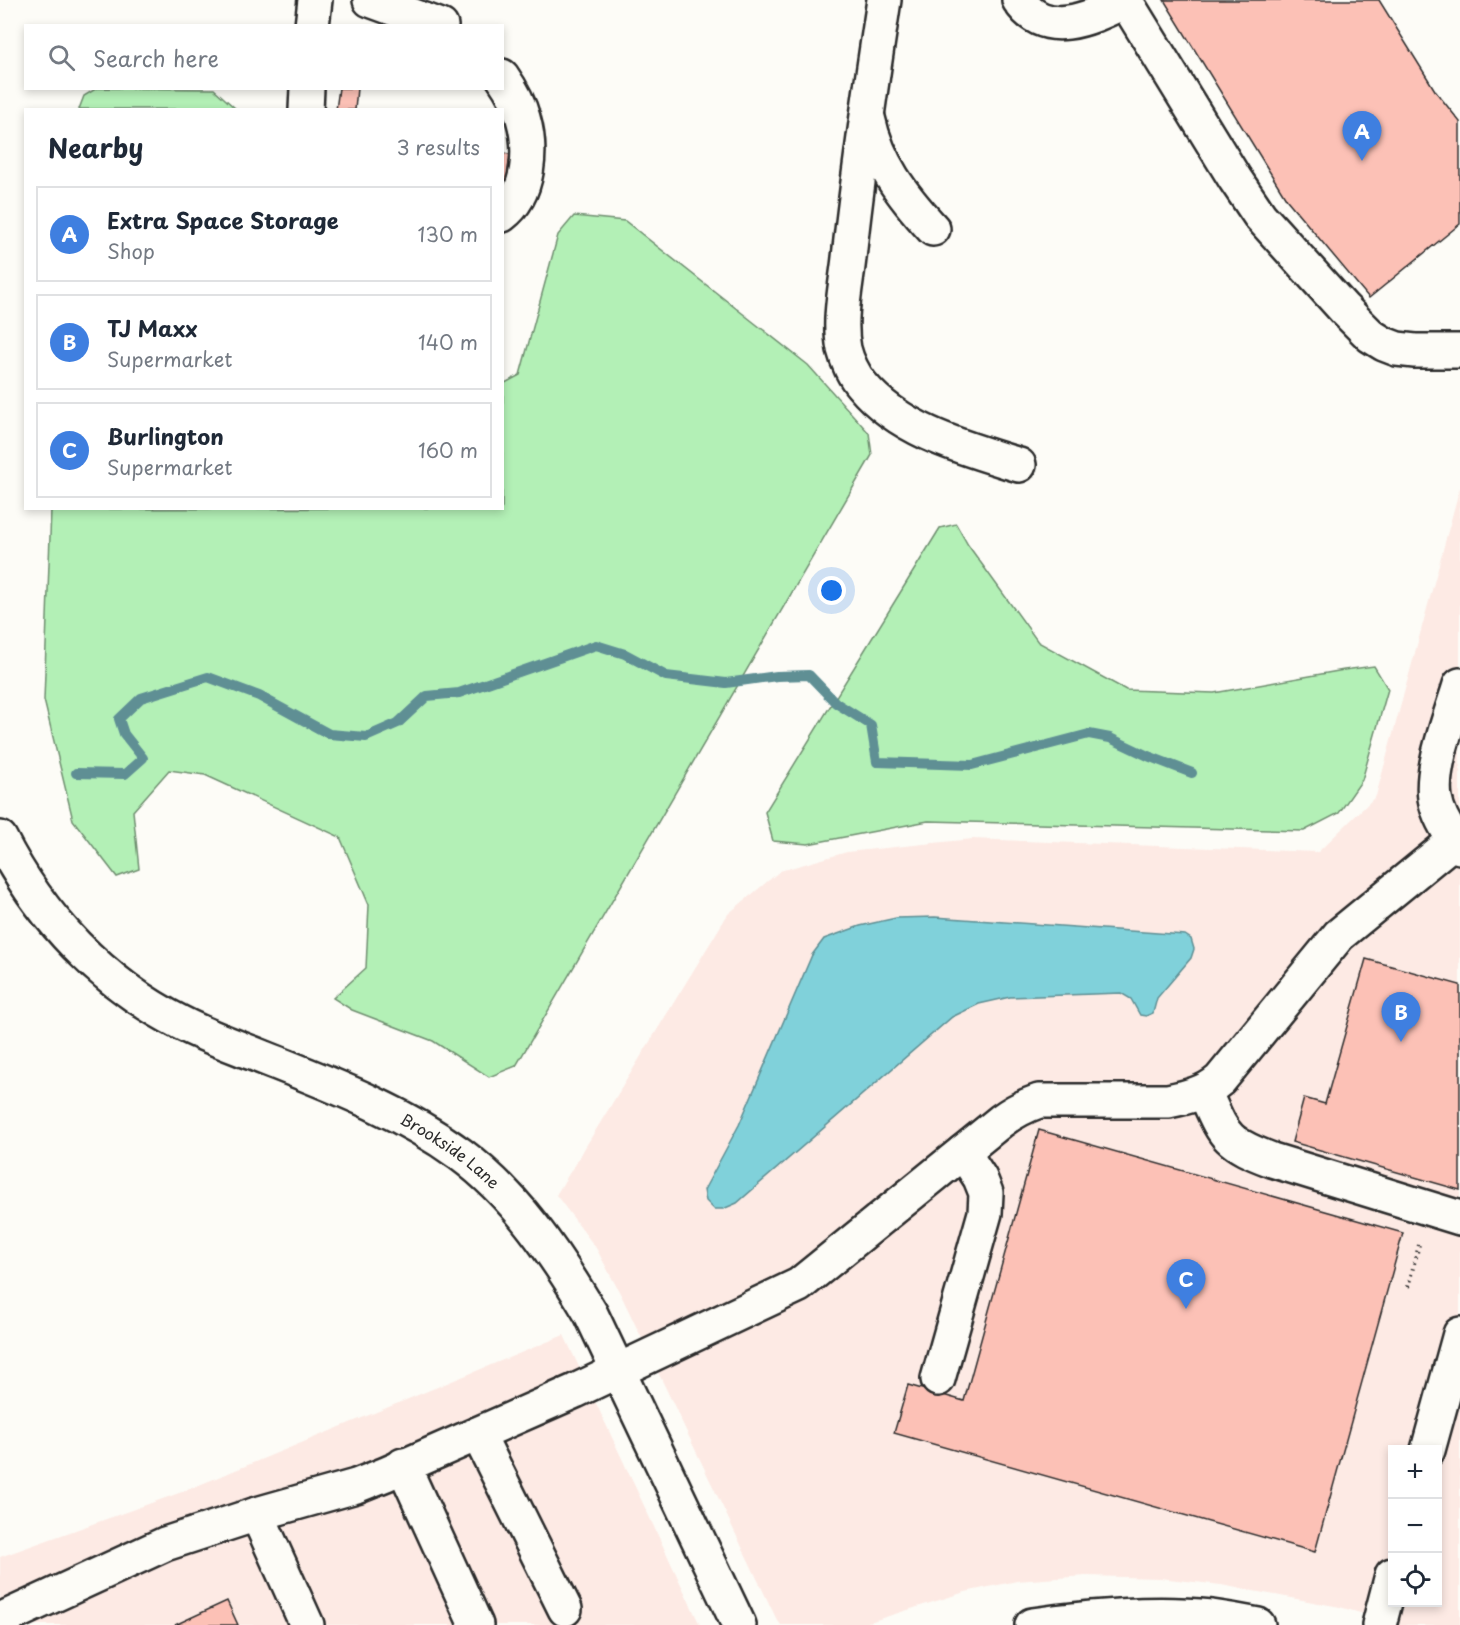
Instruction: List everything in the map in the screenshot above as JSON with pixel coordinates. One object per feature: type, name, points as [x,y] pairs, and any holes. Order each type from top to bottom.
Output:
[{"type":"street","points":[[312,24],[315,0]]},
{"type":"street","points":[[370,0],[436,24]]},
{"type":"street","points":[[884,0],[857,176],[843,317],[844,348],[850,366],[862,385],[892,413],[960,446],[1019,465]]},
{"type":"street","points":[[1019,0],[1024,8],[1037,17],[1054,22],[1089,19],[1125,0],[1260,216],[1344,309],[1371,336],[1390,347],[1415,351],[1460,351]]},
{"type":"street","points":[[504,79],[513,92],[523,119],[527,165],[518,197],[504,213]]},
{"type":"street","points":[[306,108],[307,90]]},
{"type":"street","points":[[867,113],[871,133],[886,168],[906,200],[933,229]]},
{"type":"street","points":[[0,1620],[165,1544],[257,1514],[356,1486],[617,1371],[799,1285],[1015,1110],[1039,1101],[1168,1101],[1204,1091],[1221,1080],[1339,935],[1457,844],[1438,810],[1435,782],[1437,766],[1460,685]]},
{"type":"street","name":"Brookside Lane","points":[[0,838],[24,881],[50,918],[101,969],[135,994],[181,1023],[358,1095],[400,1116],[431,1134],[470,1162],[513,1204],[563,1268],[591,1314],[739,1625]]},
{"type":"street","points":[[1204,1091],[1228,1138],[1243,1149],[1460,1218]]},
{"type":"street","points":[[938,1379],[985,1213],[986,1193],[980,1178],[963,1152]]},
{"type":"street","points":[[1429,1445],[1460,1334]]},
{"type":"street","points":[[478,1434],[565,1609]]},
{"type":"street","points":[[403,1465],[476,1625]]},
{"type":"street","points":[[257,1514],[307,1625]]},
{"type":"street","points":[[1379,1625],[1388,1590]]},
{"type":"street","points":[[1032,1625],[1152,1614],[1212,1617],[1258,1625]]},
{"type":"path","points":[[1408,1287],[1421,1238]]},
{"type":"shaded area","points":[[1460,487],[1460,1625],[1401,1625],[1340,1607],[1221,1585],[1160,1578],[1086,1576],[1017,1581],[965,1592],[860,1625],[781,1625],[621,1295],[596,1248],[556,1195],[728,914],[780,871],[847,852],[972,839],[1318,852],[1376,796]]},
{"type":"shaded area","points":[[564,1335],[700,1625],[0,1625],[0,1557],[182,1492]]},
{"type":"green space","points":[[94,90],[215,90],[235,108],[79,108],[84,96]]},
{"type":"green space","points":[[574,216],[625,221],[808,365],[869,433],[872,455],[516,1066],[489,1077],[433,1041],[352,1010],[333,998],[366,968],[369,905],[340,837],[205,775],[169,770],[133,811],[139,869],[117,877],[73,820],[44,700],[51,510],[504,510],[504,383],[520,375],[558,235]]},
{"type":"green space","points":[[956,524],[968,545],[1038,642],[1126,690],[1214,693],[1374,666],[1388,689],[1362,780],[1339,813],[1304,831],[928,821],[808,844],[773,841],[765,812],[940,528]]},
{"type":"water","points":[[935,917],[1185,935],[1191,939],[1194,949],[1191,958],[1157,998],[1153,1013],[1146,1016],[1140,1015],[1131,999],[1121,993],[1010,997],[979,1004],[952,1017],[737,1203],[723,1209],[714,1209],[706,1201],[704,1190],[739,1125],[812,955],[824,939],[860,926],[896,918]]},
{"type":"building","points":[[1164,0],[1379,0],[1436,92],[1460,122],[1460,224],[1369,298],[1287,200]]},
{"type":"building","points":[[339,90],[357,90],[355,108],[336,108]]},
{"type":"building","points":[[504,153],[510,154],[504,197]]},
{"type":"building","points":[[1366,959],[1460,985],[1460,1190],[1292,1142],[1304,1098],[1325,1104]]},
{"type":"building","points":[[1039,1130],[1403,1233],[1315,1552],[894,1433],[908,1385],[964,1401]]},
{"type":"building","points":[[227,1601],[238,1625],[175,1625]]},
{"type":"waterway","points":[[76,773],[125,774],[143,758],[124,734],[119,719],[141,698],[208,677],[259,696],[329,734],[366,737],[398,723],[427,696],[459,693],[596,645],[625,654],[666,676],[726,683],[777,676],[809,675],[836,703],[871,725],[877,762],[972,765],[1089,734],[1110,738],[1192,773]]},
{"type":"place","name":"Extra Space Storage","points":[[1362,161]]},
{"type":"place","name":"TJ Maxx","points":[[1401,1042]]},
{"type":"place","name":"Burlington","points":[[1186,1309]]}]
